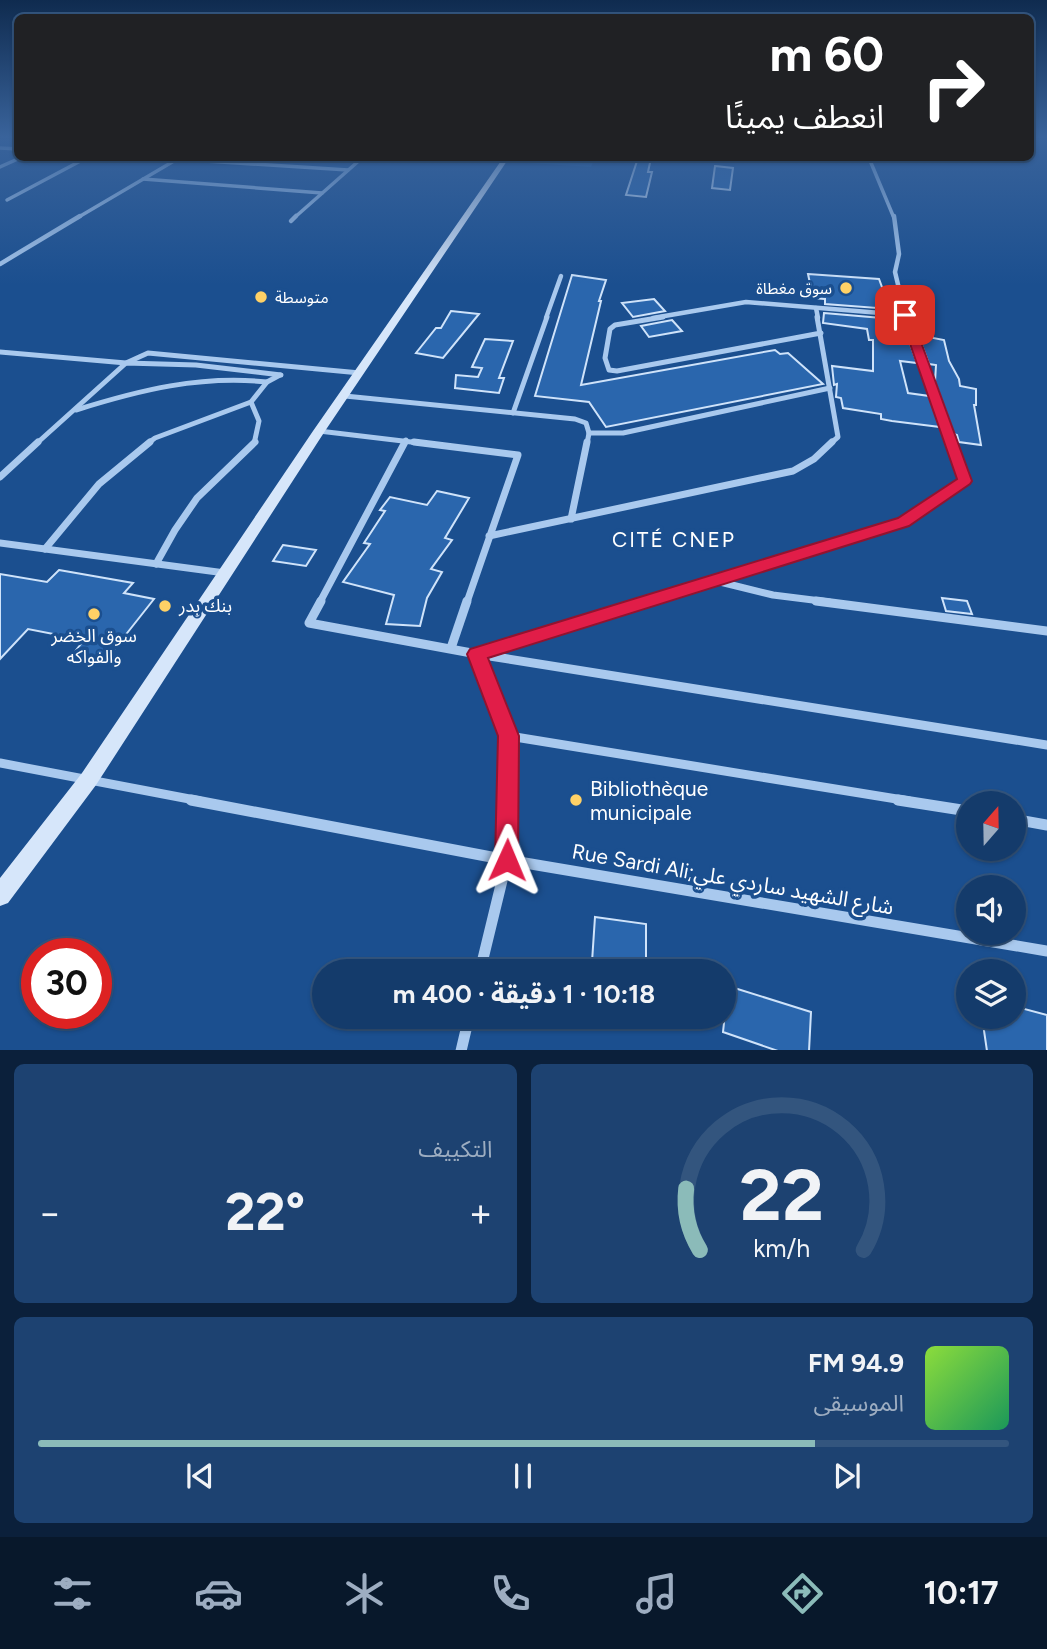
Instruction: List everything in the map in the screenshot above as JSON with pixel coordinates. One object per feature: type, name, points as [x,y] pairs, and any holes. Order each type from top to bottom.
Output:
[{"type":"main road","points":[[0,895],[89,779],[319,431],[486,187]]},
{"type":"street","points":[[7,200],[31,187]]},
{"type":"street","points":[[0,264],[129,187]]},
{"type":"street","points":[[245,187],[322,193]]},
{"type":"street","points":[[291,221],[329,187]]},
{"type":"street","points":[[477,654],[904,522],[965,481],[905,315],[895,272],[899,254],[894,215],[882,187]]},
{"type":"street","points":[[513,413],[561,276]]},
{"type":"street","points":[[821,333],[617,372],[609,370],[605,358],[610,329],[615,325],[746,302],[905,315]]},
{"type":"street","points":[[489,536],[793,471],[814,458],[838,437],[816,308]]},
{"type":"street","points":[[0,352],[126,363],[196,365],[281,375]]},
{"type":"street","points":[[0,477],[126,363],[148,354],[360,373]]},
{"type":"street","points":[[45,549],[99,484],[155,438],[251,402],[267,382],[291,366]]},
{"type":"street","points":[[72,411],[177,382],[222,377],[267,382]]},
{"type":"street","points":[[589,433],[623,433],[830,388]]},
{"type":"street","points":[[345,396],[575,419],[586,423],[589,433],[571,519]]},
{"type":"street","points":[[156,564],[171,534],[214,479],[255,445],[259,414],[251,402]]},
{"type":"street","points":[[319,431],[518,454],[451,648]]},
{"type":"street","points":[[406,440],[309,623],[477,654],[1047,745]]},
{"type":"street","points":[[0,543],[227,573]]},
{"type":"street","points":[[715,580],[773,594],[1047,631]]},
{"type":"street","points":[[477,654],[509,736],[507,860],[483,959]]},
{"type":"street","points":[[509,736],[956,809]]},
{"type":"street","name":"Rue Sardi Ali;شارع الشهيد ساردي علي","points":[[0,763],[507,860],[1047,951]]},
{"type":"street","points":[[1026,821],[1047,825]]},
{"type":"street","points":[[461,1050],[466,1029]]},
{"type":"building","points":[[629,187],[648,187],[646,197],[626,195]]},
{"type":"building","points":[[712,187],[730,187],[730,190]]},
{"type":"building","name":"سوق مغطاة","points":[[808,274],[879,279],[890,309],[825,304],[825,299],[813,298]]},
{"type":"building","points":[[572,275],[606,280],[581,385],[775,350],[780,354],[788,353],[823,384],[606,427],[589,402],[535,396]]},
{"type":"building","points":[[654,299],[665,311],[633,317],[622,303]]},
{"type":"building","points":[[451,311],[479,314],[443,358],[416,353],[436,328],[441,328]]},
{"type":"building","points":[[824,313],[893,319],[895,324],[903,325],[917,363],[900,361],[908,393],[929,396],[940,427],[881,419],[881,414],[843,408],[841,398],[836,397],[837,384],[834,385],[832,366],[873,371],[873,340],[869,340],[867,329],[823,323]]},
{"type":"building","points":[[672,320],[682,331],[649,337],[641,326]]},
{"type":"building","points":[[915,326],[931,328],[933,338],[944,340],[949,361],[960,386],[976,389],[974,405],[981,445],[959,442],[954,434],[935,382],[936,365],[929,364]]},
{"type":"building","points":[[485,339],[513,341],[499,378],[504,378],[499,393],[455,388],[456,375],[478,377],[482,368],[472,367]]},
{"type":"building","points":[[437,491],[469,498],[445,538],[452,540],[431,569],[442,572],[427,598],[420,626],[386,624],[394,595],[343,582],[370,544],[364,543],[385,511],[380,510],[390,497],[427,505]]},
{"type":"building","points":[[283,545],[316,550],[306,566],[273,561]]},
{"type":"building","name":"سوق الخضر والفواكه","points":[[59,570],[133,583],[124,593],[154,599],[105,661],[73,654],[84,640],[28,629],[0,659],[0,574],[47,582]]},
{"type":"building","points":[[942,598],[967,601],[972,614],[946,611]]},
{"type":"building","points":[[595,917],[646,924],[646,959],[592,959]]},
{"type":"building","points":[[736,989],[811,1012],[809,1050],[775,1050],[723,1032],[723,1029],[736,1029]]},
{"type":"building","points":[[1026,1009],[1047,1015],[1047,1050],[987,1050],[984,1029],[1026,1029]]},
{"type":"place","name":"سوق مغطاة","points":[[846,288]]},
{"type":"place","name":"متوسطة","points":[[261,297]]},
{"type":"place","name":"بنك بدر","points":[[165,606]]},
{"type":"place","name":"سوق الخضر والفواكه","points":[[94,614]]},
{"type":"place","name":"Bibliothèque municipale","points":[[576,800]]},
{"type":"district","name":"CITÉ CNEP","points":[[674,539]]},
{"type":"route","points":[[507,860],[509,736],[477,654],[904,522],[965,481],[905,315]]}]
